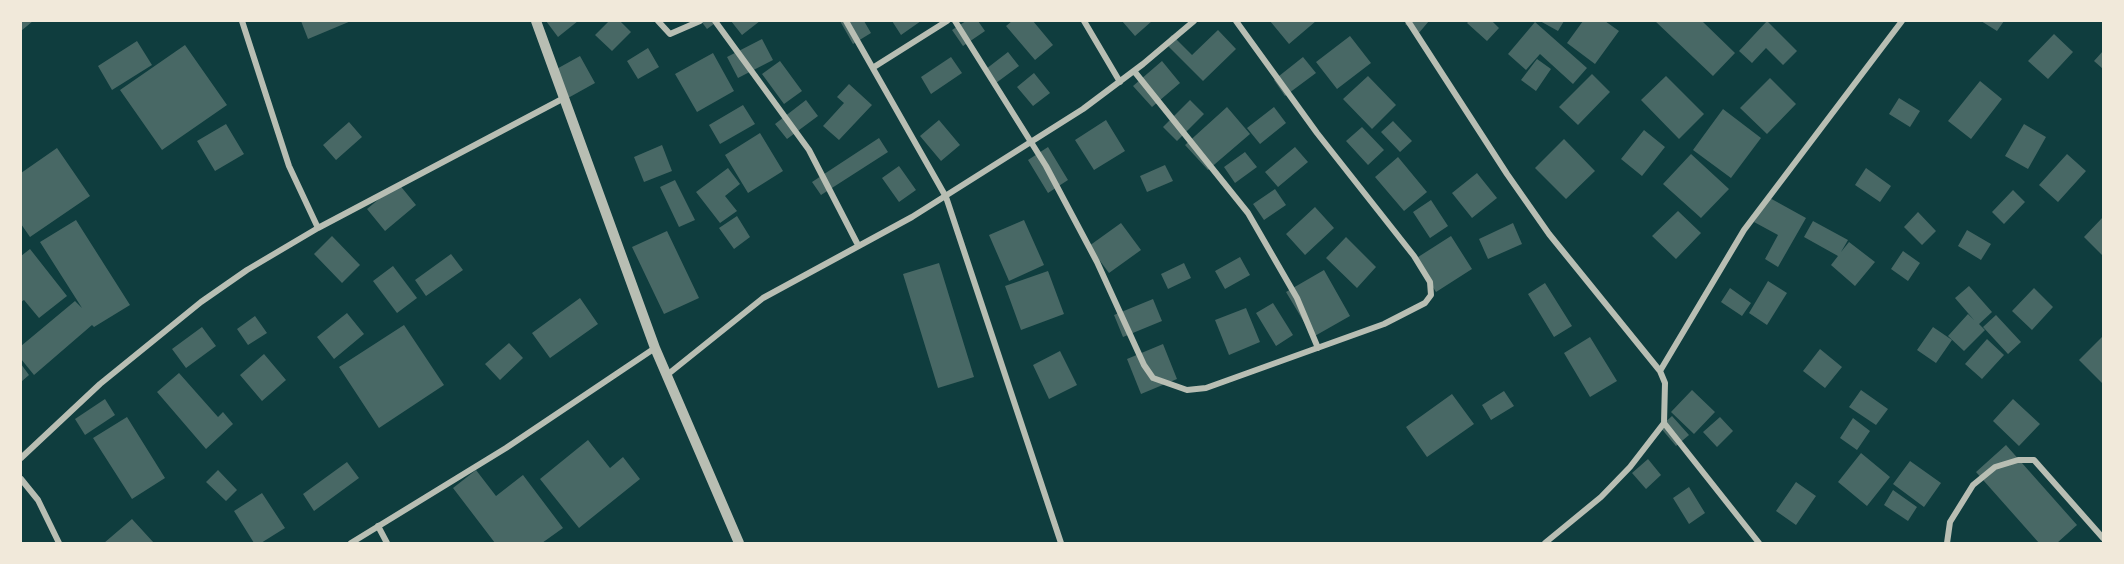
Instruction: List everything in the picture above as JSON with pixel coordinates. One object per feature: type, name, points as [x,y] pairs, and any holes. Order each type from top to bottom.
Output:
[{"type":"street","points":[[242,21],[289,166],[318,228]]},
{"type":"street","points":[[536,21],[655,348],[739,543]]},
{"type":"street","points":[[658,21],[670,34],[700,21]]},
{"type":"street","points":[[715,21],[809,150],[858,245]]},
{"type":"street","points":[[846,21],[946,197],[1062,543]]},
{"type":"street","points":[[874,68],[947,21]]},
{"type":"street","points":[[955,21],[1033,143],[1097,262],[1144,365],[1153,378],[1186,390],[1206,388],[1384,324],[1425,303],[1431,295],[1430,282],[1414,256],[1317,133],[1236,21]]},
{"type":"street","points":[[1084,21],[1120,82]]},
{"type":"street","points":[[667,375],[763,298],[946,197],[1033,143],[1134,72],[1194,21]]},
{"type":"street","points":[[1408,21],[1507,174],[1550,234],[1660,371],[1665,382],[1664,423],[1630,467],[1601,497],[1545,543]]},
{"type":"street","points":[[1660,371],[1744,230],[1902,21]]},
{"type":"street","points":[[1134,72],[1248,213],[1287,280],[1318,348]]},
{"type":"street","points":[[21,458],[100,384],[201,302],[318,228],[565,97]]},
{"type":"street","points":[[351,543],[506,448],[655,348]]},
{"type":"street","points":[[1664,423],[1759,543]]},
{"type":"street","points":[[1947,543],[1950,522],[1973,485],[1995,467],[2018,460],[2034,460],[2103,538]]},
{"type":"street","points":[[21,479],[38,500],[59,543]]},
{"type":"street","points":[[378,526],[387,543]]},
{"type":"building","points":[[21,21],[33,21],[21,31]]},
{"type":"building","points":[[301,21],[351,21],[308,39]]},
{"type":"building","points":[[546,21],[578,21],[558,37]]},
{"type":"building","points":[[609,21],[620,21],[631,32],[612,51],[595,35]]},
{"type":"building","points":[[701,21],[718,21],[707,29]]},
{"type":"building","points":[[731,21],[760,21],[742,35]]},
{"type":"building","points":[[840,21],[864,21],[871,33],[853,44]]},
{"type":"building","points":[[892,21],[921,21],[901,35]]},
{"type":"building","points":[[966,21],[978,21],[985,31],[963,46],[952,30]]},
{"type":"building","points":[[1012,21],[1033,21],[1053,45],[1035,60],[1006,26]]},
{"type":"building","points":[[1122,21],[1152,21],[1135,36]]},
{"type":"building","points":[[1270,21],[1316,21],[1289,44]]},
{"type":"building","points":[[1408,21],[1429,21],[1418,34],[1405,24]]},
{"type":"building","points":[[1469,21],[1492,21],[1499,28],[1487,41],[1467,23]]},
{"type":"building","points":[[1540,21],[1564,21],[1558,31]]},
{"type":"building","points":[[1583,21],[1605,21],[1619,31],[1595,64],[1567,43]]},
{"type":"building","points":[[1655,21],[1702,21],[1735,53],[1713,76]]},
{"type":"building","points":[[1767,21],[1797,51],[1783,65],[1766,48],[1752,63],[1739,51]]},
{"type":"building","points":[[1981,21],[2004,21],[1997,31]]},
{"type":"building","points":[[1535,22],[1587,68],[1573,84],[1540,54],[1526,70],[1508,54]]},
{"type":"building","points":[[1218,30],[1236,49],[1203,81],[1165,43],[1172,35],[1192,55]]},
{"type":"building","points":[[2054,34],[2073,52],[2048,79],[2028,61]]},
{"type":"building","points":[[1350,36],[1371,63],[1337,89],[1316,62]]},
{"type":"building","points":[[762,39],[773,60],[738,78],[727,57]]},
{"type":"building","points":[[137,41],[152,65],[112,90],[98,66]]},
{"type":"building","points":[[185,45],[227,105],[162,150],[120,90]]},
{"type":"building","points":[[648,48],[659,67],[638,79],[627,61]]},
{"type":"building","points":[[2103,51],[2103,69],[2094,61]]},
{"type":"building","points":[[1008,52],[1019,66],[996,83],[986,69]]},
{"type":"building","points":[[713,53],[734,91],[697,112],[675,74]]},
{"type":"building","points":[[580,56],[595,83],[568,98],[553,71]]},
{"type":"building","points":[[951,57],[962,73],[931,94],[921,77]]},
{"type":"building","points":[[1303,57],[1316,73],[1285,96],[1274,80]]},
{"type":"building","points":[[1537,59],[1551,69],[1536,91],[1521,80]]},
{"type":"building","points":[[780,61],[802,91],[784,104],[762,74]]},
{"type":"building","points":[[1162,61],[1180,83],[1152,107],[1133,86]]},
{"type":"building","points":[[1034,73],[1050,93],[1033,106],[1017,87]]},
{"type":"building","points":[[1592,74],[1610,92],[1578,125],[1559,107]]},
{"type":"building","points":[[1368,76],[1396,105],[1372,129],[1343,99]]},
{"type":"building","points":[[1666,76],[1704,114],[1679,139],[1641,100]]},
{"type":"building","points":[[1770,78],[1796,104],[1767,134],[1740,108]]},
{"type":"building","points":[[1980,81],[2002,99],[1971,139],[1948,121]]},
{"type":"building","points":[[849,84],[872,105],[839,140],[823,126],[844,103],[837,97]]},
{"type":"building","points":[[1899,98],[1920,111],[1910,127],[1889,114]]},
{"type":"building","points":[[806,100],[818,116],[787,139],[775,124]]},
{"type":"building","points":[[1190,100],[1204,114],[1177,141],[1163,127]]},
{"type":"building","points":[[743,105],[755,124],[720,144],[709,125]]},
{"type":"building","points":[[1227,107],[1250,134],[1208,170],[1185,145]]},
{"type":"building","points":[[1274,107],[1286,123],[1260,144],[1247,128]]},
{"type":"building","points":[[1723,109],[1761,138],[1731,178],[1693,150]]},
{"type":"building","points":[[939,120],[960,145],[941,161],[920,136]]},
{"type":"building","points":[[1106,120],[1125,151],[1094,170],[1075,140]]},
{"type":"building","points":[[1393,121],[1412,141],[1400,152],[1381,132]]},
{"type":"building","points":[[349,122],[362,137],[336,160],[323,145]]},
{"type":"building","points":[[226,124],[244,154],[215,171],[197,141]]},
{"type":"building","points":[[2024,124],[2046,137],[2028,169],[2005,156]]},
{"type":"building","points":[[1362,127],[1384,150],[1368,165],[1346,141]]},
{"type":"building","points":[[1644,130],[1665,147],[1642,176],[1621,159]]},
{"type":"building","points":[[760,133],[783,171],[748,193],[725,155]]},
{"type":"building","points":[[879,138],[888,152],[821,195],[812,182]]},
{"type":"building","points":[[1564,139],[1595,171],[1566,199],[1535,168]]},
{"type":"building","points":[[662,145],[672,171],[644,182],[634,157]]},
{"type":"building","points":[[1048,147],[1068,180],[1048,193],[1028,160]]},
{"type":"building","points":[[1295,147],[1308,162],[1278,187],[1265,172]]},
{"type":"building","points":[[57,148],[90,196],[30,237],[21,224],[21,173]]},
{"type":"building","points":[[1245,152],[1257,167],[1235,183],[1224,167]]},
{"type":"building","points":[[1691,154],[1729,189],[1701,218],[1663,184]]},
{"type":"building","points":[[2067,154],[2086,171],[2058,202],[2039,185]]},
{"type":"building","points":[[1398,157],[1427,192],[1404,211],[1375,177]]},
{"type":"building","points":[[1165,165],[1173,181],[1147,192],[1140,176]]},
{"type":"building","points":[[899,166],[916,190],[899,202],[882,178]]},
{"type":"building","points":[[728,168],[740,184],[725,196],[737,211],[720,223],[696,192]]},
{"type":"building","points":[[1866,168],[1891,186],[1880,202],[1855,185]]},
{"type":"building","points":[[1477,173],[1497,198],[1472,218],[1452,193]]},
{"type":"building","points":[[675,180],[695,220],[679,227],[660,187]]},
{"type":"building","points":[[398,183],[416,205],[385,231],[367,209]]},
{"type":"building","points":[[1275,189],[1286,205],[1264,220],[1253,204]]},
{"type":"building","points":[[2013,190],[2025,202],[2004,224],[1992,212]]},
{"type":"building","points":[[1768,197],[1806,218],[1778,267],[1765,259],[1778,235],[1754,222]]},
{"type":"building","points":[[1431,200],[1448,226],[1430,238],[1413,212]]},
{"type":"building","points":[[1315,207],[1334,228],[1305,255],[1286,234]]},
{"type":"building","points":[[1678,211],[1701,233],[1676,259],[1652,236]]},
{"type":"building","points":[[1918,212],[1936,231],[1922,245],[1904,227]]},
{"type":"building","points":[[737,216],[750,237],[734,249],[719,228]]},
{"type":"building","points":[[2103,217],[2103,256],[2084,237]]},
{"type":"building","points":[[76,220],[130,305],[94,327],[92,325],[34,375],[21,359],[21,346],[75,301],[82,308],[40,242]]},
{"type":"building","points":[[1024,220],[1044,265],[1009,281],[989,235]]},
{"type":"building","points":[[1813,221],[1848,240],[1841,252],[1849,242],[1875,262],[1855,286],[1831,265],[1838,256],[1804,237]]},
{"type":"building","points":[[1121,223],[1141,250],[1109,273],[1089,246]]},
{"type":"building","points":[[1513,223],[1522,244],[1488,259],[1479,239]]},
{"type":"building","points":[[1967,230],[1991,244],[1981,260],[1958,246]]},
{"type":"building","points":[[667,231],[699,298],[664,314],[632,247]]},
{"type":"building","points":[[332,236],[360,265],[342,283],[314,254]]},
{"type":"building","points":[[1451,236],[1472,269],[1436,292],[1415,259]]},
{"type":"building","points":[[1346,237],[1376,267],[1357,288],[1326,258]]},
{"type":"building","points":[[30,249],[67,296],[39,318],[24,300],[21,302],[21,256]]},
{"type":"building","points":[[1903,251],[1920,263],[1908,281],[1891,269]]},
{"type":"building","points":[[451,254],[463,270],[426,296],[415,280]]},
{"type":"building","points":[[1240,257],[1250,275],[1225,289],[1215,271]]},
{"type":"building","points":[[939,263],[974,377],[938,388],[903,274]]},
{"type":"building","points":[[1184,263],[1191,278],[1168,289],[1161,274]]},
{"type":"building","points":[[393,266],[417,298],[397,313],[373,281]]},
{"type":"building","points":[[1324,270],[1350,316],[1313,337],[1286,292]]},
{"type":"building","points":[[1048,271],[1064,314],[1021,330],[1005,286]]},
{"type":"building","points":[[1768,281],[1787,293],[1767,325],[1749,313]]},
{"type":"building","points":[[1545,283],[1572,326],[1554,337],[1528,294]]},
{"type":"building","points":[[1969,286],[1992,312],[1979,324],[1985,330],[1964,351],[1948,336],[1968,314],[1974,320],[1955,298]]},
{"type":"building","points":[[1730,288],[1751,303],[1742,316],[1721,302]]},
{"type":"building","points":[[2034,288],[2053,307],[2032,330],[2012,311]]},
{"type":"building","points":[[580,298],[598,324],[550,358],[532,333]]},
{"type":"building","points":[[1153,299],[1162,321],[1123,337],[1114,315]]},
{"type":"building","points":[[1273,303],[1293,335],[1276,346],[1256,313]]},
{"type":"building","points":[[1246,308],[1260,342],[1229,355],[1215,320]]},
{"type":"building","points":[[347,313],[364,334],[334,359],[317,337]]},
{"type":"building","points":[[1996,315],[2021,342],[2008,354],[1983,327]]},
{"type":"building","points":[[255,316],[267,333],[248,345],[237,329]]},
{"type":"building","points":[[404,325],[444,385],[379,428],[339,367]]},
{"type":"building","points":[[202,327],[216,346],[186,368],[172,349]]},
{"type":"building","points":[[1933,327],[1952,340],[1936,363],[1917,350]]},
{"type":"building","points":[[2103,336],[2103,384],[2079,360]]},
{"type":"building","points":[[1590,337],[1617,381],[1590,397],[1564,353]]},
{"type":"building","points":[[1987,339],[2004,355],[1982,379],[1965,364]]},
{"type":"building","points":[[509,343],[523,358],[500,380],[485,364]]},
{"type":"building","points":[[1163,344],[1177,379],[1141,394],[1127,359]]},
{"type":"building","points":[[1820,349],[1842,367],[1825,388],[1803,371]]},
{"type":"building","points":[[1060,351],[1077,385],[1049,399],[1033,365]]},
{"type":"building","points":[[264,354],[286,380],[262,401],[240,375]]},
{"type":"building","points":[[21,364],[29,375],[21,382]]},
{"type":"building","points":[[179,373],[218,417],[223,412],[233,424],[206,449],[157,392]]},
{"type":"building","points":[[1692,390],[1715,412],[1694,434],[1671,412]]},
{"type":"building","points":[[1861,390],[1888,409],[1876,425],[1849,407]]},
{"type":"building","points":[[1504,391],[1514,406],[1491,420],[1482,405]]},
{"type":"building","points":[[1452,394],[1474,424],[1427,457],[1406,427]]},
{"type":"building","points":[[105,399],[115,415],[85,435],[75,419]]},
{"type":"building","points":[[2013,399],[2040,424],[2019,446],[1993,421]]},
{"type":"building","points":[[1672,416],[1689,435],[1676,446],[1660,427]]},
{"type":"building","points":[[127,417],[165,478],[132,499],[93,438]]},
{"type":"building","points":[[1720,417],[1733,431],[1717,447],[1703,432]]},
{"type":"building","points":[[1853,418],[1870,431],[1857,450],[1840,438]]},
{"type":"building","points":[[588,440],[610,468],[623,457],[640,479],[579,528],[540,479]]},
{"type":"building","points":[[2006,445],[2077,525],[2057,543],[2039,543],[1976,472]]},
{"type":"building","points":[[1861,453],[1890,477],[1867,506],[1838,482]]},
{"type":"building","points":[[1648,459],[1661,475],[1646,489],[1632,473]]},
{"type":"building","points":[[1910,461],[1941,483],[1924,507],[1893,484]]},
{"type":"building","points":[[347,462],[359,478],[314,511],[303,494]]},
{"type":"building","points":[[218,470],[237,490],[226,501],[206,482]]},
{"type":"building","points":[[476,470],[496,496],[523,475],[563,528],[542,543],[495,543],[453,488]]},
{"type":"building","points":[[1796,482],[1816,496],[1796,525],[1776,511]]},
{"type":"building","points":[[1689,487],[1705,513],[1689,524],[1673,498]]},
{"type":"building","points":[[1893,490],[1917,507],[1908,521],[1884,505]]},
{"type":"building","points":[[262,493],[285,528],[261,543],[254,543],[234,511]]},
{"type":"building","points":[[132,519],[154,543],[104,543]]}]
